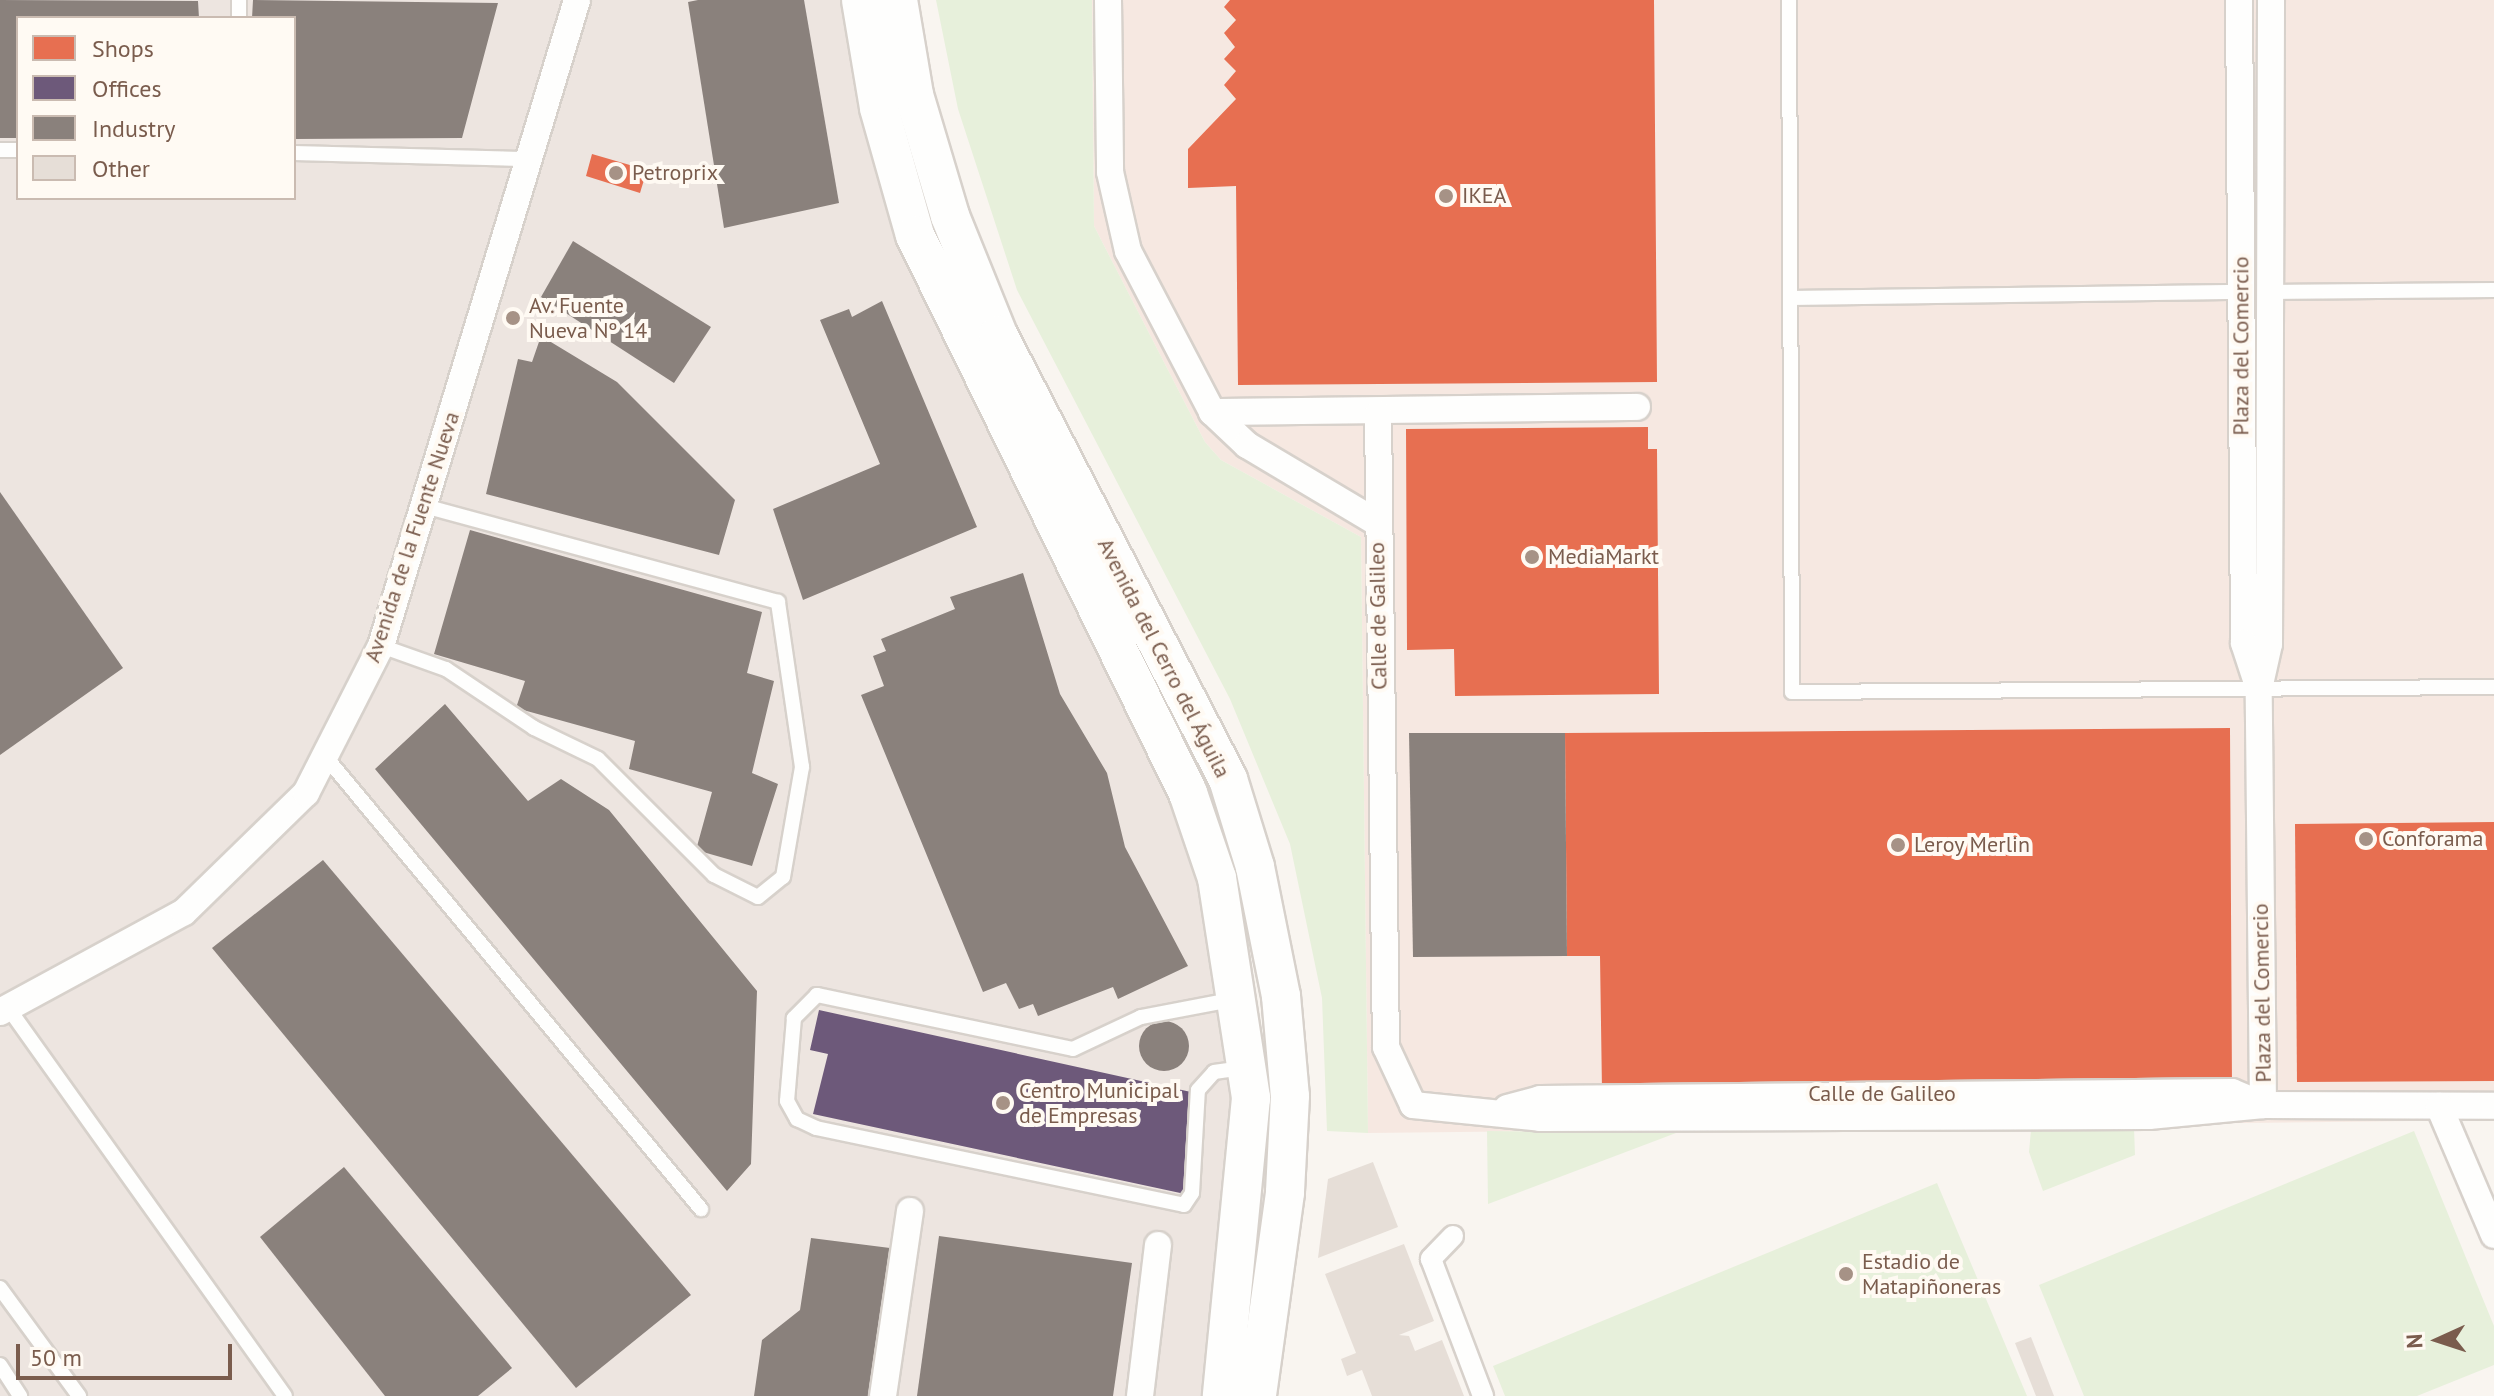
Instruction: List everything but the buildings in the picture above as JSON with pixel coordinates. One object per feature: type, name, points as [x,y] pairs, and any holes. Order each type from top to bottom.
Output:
[{"type":"main road","name":"Avenida del Cerro del Águila","points":[[861,0],[879,108],[915,235],[1050,523],[1188,793],[1217,878],[1240,998],[1247,1067],[1247,1189],[1222,1396]]},
{"type":"main road","name":"Avenida del Cerro del Águila","points":[[898,0],[914,95],[987,308],[1228,779],[1255,867],[1281,996],[1290,1096],[1285,1193],[1257,1396]]},
{"type":"street","name":"Avenida de la Fuente Nueva","points":[[4,1010],[184,912],[306,793],[381,646],[421,505],[577,0]]},
{"type":"street","name":"Calle de Galileo","points":[[1108,0],[1116,215],[1212,412],[1247,445],[1376,522],[1391,1071],[1413,1105],[1427,1111],[1500,1110],[1540,1099],[2232,1092],[2263,1105],[2494,1106]]},
{"type":"street","name":"Plaza del Comercio","points":[[2239,0],[2244,643],[2259,689]]},
{"type":"street","name":"Plaza del Comercio","points":[[2263,1105],[2259,689],[2269,653],[2271,0]]},
{"type":"street","points":[[1212,412],[1378,414],[1637,407]]},
{"type":"street","points":[[1376,522],[1378,414]]},
{"type":"street","points":[[2439,1106],[2494,1235]]},
{"type":"street","points":[[883,1396],[910,1211]]},
{"type":"street","points":[[1453,1236],[1431,1259],[1483,1396]]},
{"type":"street","points":[[1140,1396],[1158,1245]]},
{"type":"lane","points":[[1789,0],[1792,692],[2494,687]]},
{"type":"lane","points":[[296,153],[530,159]]},
{"type":"lane","points":[[1790,298],[2494,290]]},
{"type":"lane","points":[[381,646],[446,669],[534,728],[598,759],[714,875],[758,897],[783,877],[802,767],[778,602],[421,505]]},
{"type":"lane","points":[[325,756],[701,1209]]},
{"type":"lane","points":[[1240,998],[1141,1017],[1073,1049],[817,995],[794,1018],[787,1101],[797,1119],[816,1128],[1184,1205],[1192,1193],[1198,1090],[1214,1072],[1247,1067]]},
{"type":"lane","points":[[4,1010],[285,1396]]},
{"type":"lane","points":[[0,1288],[79,1396]]},
{"type":"lane","points":[[0,1365],[20,1396]]},
{"type":"shaded area","points":[[0,0],[861,0],[915,235],[1188,793],[1240,998],[1222,1396],[0,1396]]},
{"type":"shaded area","points":[[1092,0],[2494,0],[2494,1120],[1368,1133],[1361,537],[1221,460],[1205,442],[1094,226]]},
{"type":"green space","points":[[936,0],[1092,0],[1094,226],[1205,442],[1221,460],[1361,537],[1368,1133],[1327,1131],[1322,998],[1290,844],[1230,699],[1017,290],[958,109]]},
{"type":"green space","points":[[2134,1128],[2135,1155],[2043,1191],[2029,1152],[2031,1130]]},
{"type":"green space","points":[[1487,1131],[1676,1133],[1488,1204]]},
{"type":"green space","points":[[2414,1131],[2494,1326],[2494,1365],[2417,1396],[2084,1396],[2039,1285]]},
{"type":"green space","name":"Estadio de Matapiñoneras","points":[[1937,1183],[2027,1396],[1505,1396],[1493,1366]]},
{"type":"place","name":"Petroprix","points":[[616,173]]},
{"type":"place","name":"IKEA","points":[[1446,196]]},
{"type":"place","name":"Av. Fuente Nueva Nº 14","points":[[513,318]]},
{"type":"place","name":"MediaMarkt","points":[[1532,557]]},
{"type":"place","name":"Conforama","points":[[2366,839]]},
{"type":"place","name":"Leroy Merlin","points":[[1898,845]]},
{"type":"place","name":"Centro Municipal de Empresas","points":[[1003,1103]]},
{"type":"place","name":"Estadio de Matapiñoneras","points":[[1846,1274]]}]
